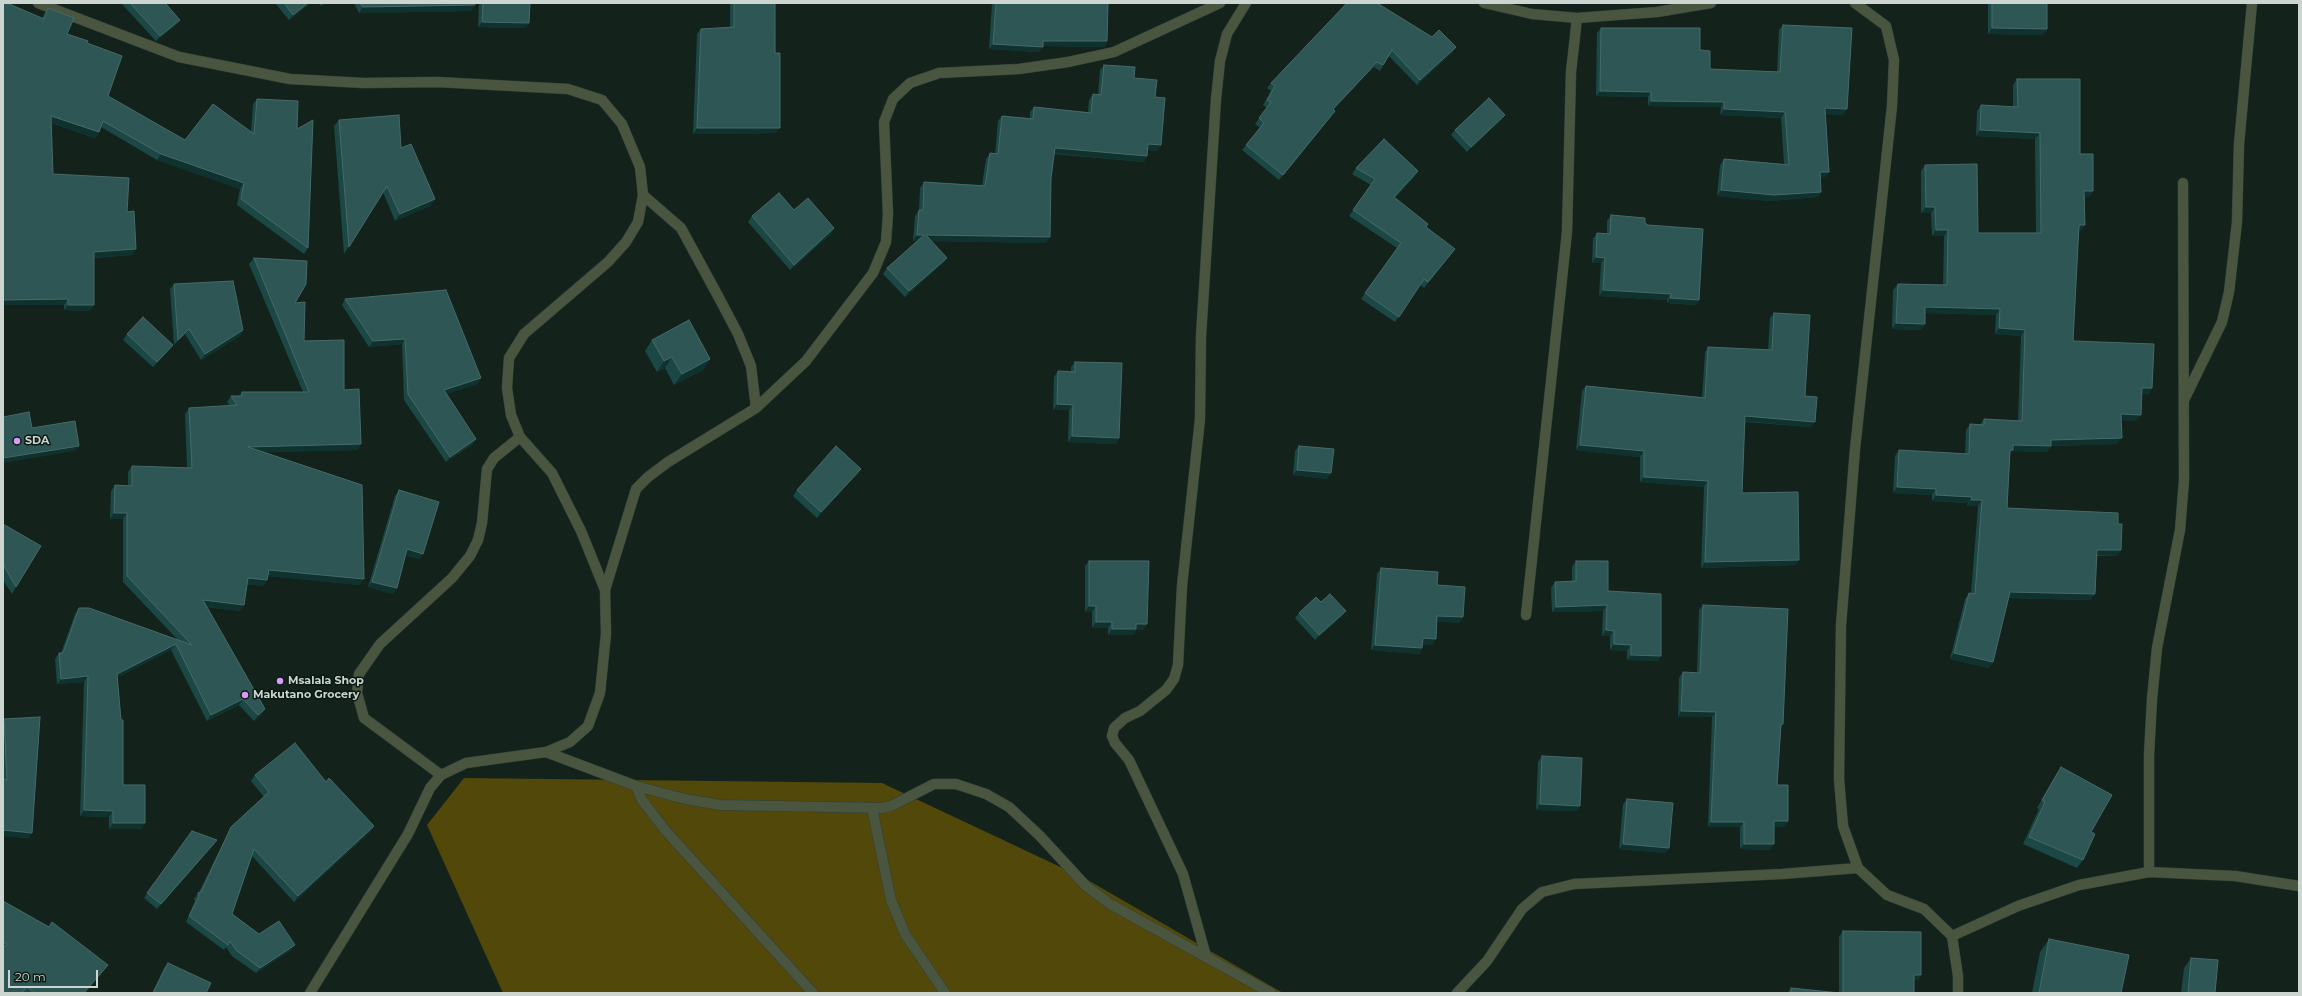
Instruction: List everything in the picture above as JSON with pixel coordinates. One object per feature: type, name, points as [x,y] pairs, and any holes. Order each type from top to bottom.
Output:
[{"type":"street","points":[[38,3],[179,57],[232,69],[290,79],[364,83],[437,82],[568,89],[602,100],[622,124],[640,167],[643,195],[638,222],[626,242],[608,262],[524,334],[509,358],[507,388],[510,408],[520,437],[552,473],[581,531],[605,590]]},
{"type":"street","points":[[310,993],[408,834],[430,788],[441,775],[466,763],[546,752],[570,742],[588,726],[600,693],[606,634],[605,590],[636,489],[648,477],[668,462],[756,408],[806,361],[873,273],[886,242],[888,214],[884,122],[893,99],[910,83],[939,73],[1019,69],[1068,62],[1114,52],[1220,3]]},
{"type":"street","points":[[1206,956],[1183,874],[1129,760],[1114,743],[1112,736],[1114,728],[1125,718],[1140,711],[1166,690],[1174,679],[1178,665],[1182,586],[1200,419],[1201,336],[1216,99],[1220,61],[1227,34],[1246,3]]},
{"type":"street","points":[[1484,3],[1532,14],[1577,18],[1656,12],[1711,3]]},
{"type":"street","points":[[1855,3],[1886,26],[1894,60],[1892,106],[1855,449],[1841,625],[1839,779],[1843,826],[1858,868],[1887,895],[1924,909],[1952,936],[1958,976],[1958,993]]},
{"type":"street","points":[[2184,400],[2222,322],[2229,292],[2237,222],[2239,144],[2252,3]]},
{"type":"street","points":[[1526,615],[1567,232],[1571,66],[1577,18]]},
{"type":"street","points":[[2149,872],[2149,756],[2152,699],[2158,648],[2180,530],[2184,480],[2183,184]]},
{"type":"street","points":[[643,195],[681,228],[718,296],[738,334],[751,366],[756,408]]},
{"type":"street","points":[[441,775],[364,718],[357,693],[359,674],[380,644],[452,578],[470,556],[478,540],[482,523],[487,469],[494,458],[520,437]]},
{"type":"street","points":[[546,752],[636,786],[685,799],[721,804],[872,808],[891,806],[934,784],[956,784],[986,794],[1009,808],[1040,836],[1086,886],[1110,904],[1271,993]]},
{"type":"street","points":[[636,786],[642,800],[665,830],[813,993]]},
{"type":"street","points":[[872,808],[891,900],[905,934],[944,993]]},
{"type":"street","points":[[1457,993],[1487,961],[1522,909],[1542,892],[1574,884],[1782,874],[1858,868]]},
{"type":"street","points":[[1952,936],[2018,906],[2079,885],[2149,872],[2235,876],[2299,886]]},
{"type":"shaded area","points":[[464,778],[882,783],[1086,879],[1283,993],[503,993],[427,825]]},
{"type":"building","points":[[3,3],[7,3],[44,19],[48,8],[74,18],[67,34],[88,41],[87,43],[122,56],[108,96],[185,140],[213,104],[254,134],[257,99],[298,101],[297,129],[313,120],[308,248],[241,199],[244,183],[161,154],[103,121],[99,132],[51,116],[53,174],[129,178],[127,212],[134,211],[136,249],[94,252],[94,305],[68,305],[68,299],[3,300]]},
{"type":"building","points":[[130,3],[165,3],[180,20],[160,36]]},
{"type":"building","points":[[284,3],[308,3],[293,15]]},
{"type":"building","points":[[360,3],[475,3],[475,5],[363,7]]},
{"type":"building","points":[[483,3],[530,3],[529,23],[482,22]]},
{"type":"building","points":[[734,3],[775,3],[775,53],[780,53],[780,128],[697,128],[701,29],[734,27]]},
{"type":"building","points":[[996,3],[1108,3],[1107,41],[1043,41],[1043,47],[993,44]]},
{"type":"building","points":[[1347,3],[1377,3],[1432,37],[1439,30],[1456,47],[1420,80],[1392,50],[1383,65],[1377,62],[1333,109],[1335,111],[1283,175],[1246,145],[1264,123],[1259,118],[1271,102],[1267,100],[1275,86],[1271,83]]},
{"type":"building","points":[[1992,3],[2047,3],[2047,29],[1992,28]]},
{"type":"building","points":[[1783,25],[1852,28],[1847,109],[1825,108],[1829,172],[1820,172],[1821,192],[1774,195],[1721,190],[1724,159],[1789,165],[1785,112],[1724,109],[1724,102],[1651,101],[1651,92],[1600,91],[1601,28],[1700,28],[1700,50],[1710,51],[1710,69],[1780,72]]},
{"type":"building","points":[[1104,65],[1135,67],[1134,78],[1157,80],[1155,97],[1165,98],[1161,145],[1148,144],[1147,156],[1055,148],[1051,178],[1050,237],[926,235],[947,258],[909,291],[887,268],[924,235],[917,235],[919,210],[923,210],[924,182],[985,186],[990,153],[998,154],[1002,116],[1033,119],[1034,107],[1091,113],[1093,94],[1101,95]]},
{"type":"building","points":[[2017,79],[2080,79],[2080,154],[2093,154],[2093,191],[2084,191],[2085,225],[2079,225],[2073,341],[2154,344],[2152,388],[2142,388],[2141,415],[2121,414],[2122,438],[2051,440],[2051,446],[2013,445],[2013,450],[2010,450],[2007,508],[2118,513],[2118,524],[2122,524],[2121,550],[2097,550],[2095,594],[2010,592],[1993,662],[1954,653],[1969,593],[1975,594],[1982,500],[1971,500],[1972,497],[1936,495],[1936,489],[1897,487],[1899,450],[1969,454],[1970,424],[1984,425],[1984,419],[2022,421],[2025,330],[1999,328],[2000,309],[1925,307],[1925,324],[1896,323],[1898,284],[1947,285],[1948,230],[1936,230],[1935,207],[1926,207],[1925,165],[1977,164],[1978,233],[2041,233],[2040,133],[1980,130],[1981,105],[2018,107]]},
{"type":"building","points":[[1489,98],[1505,115],[1471,147],[1455,130]]},
{"type":"building","points":[[399,115],[401,148],[411,144],[435,199],[400,214],[387,186],[349,247],[339,120]]},
{"type":"building","points":[[1384,139],[1418,171],[1394,197],[1428,224],[1426,227],[1455,249],[1428,282],[1424,279],[1399,317],[1365,293],[1401,243],[1353,210],[1375,179],[1356,168]]},
{"type":"building","points":[[779,193],[794,210],[808,198],[834,228],[794,265],[752,216]]},
{"type":"building","points":[[1611,215],[1645,218],[1645,223],[1648,225],[1703,229],[1699,300],[1670,298],[1671,294],[1603,290],[1605,258],[1596,257],[1597,233],[1610,234]]},
{"type":"building","points":[[254,258],[307,261],[306,284],[295,303],[305,302],[304,341],[344,340],[344,390],[359,389],[361,444],[248,447],[362,485],[364,579],[269,570],[267,580],[248,578],[244,605],[203,600],[265,709],[258,715],[243,699],[211,715],[176,644],[117,674],[121,720],[123,720],[123,785],[145,785],[145,823],[113,823],[113,811],[84,810],[88,676],[61,679],[59,653],[63,653],[79,608],[89,608],[192,645],[127,576],[127,513],[114,513],[115,485],[132,486],[132,466],[192,468],[189,408],[237,405],[231,396],[242,396],[242,392],[309,392]]},
{"type":"building","points":[[233,281],[243,330],[205,354],[189,329],[178,340],[174,284]]},
{"type":"building","points":[[446,290],[481,378],[444,390],[476,439],[450,457],[408,394],[405,339],[373,341],[345,299]]},
{"type":"building","points":[[1774,313],[1810,315],[1805,396],[1817,397],[1815,422],[1745,416],[1742,493],[1798,492],[1799,560],[1705,562],[1708,481],[1644,477],[1644,451],[1580,445],[1586,386],[1705,398],[1708,347],[1772,350]]},
{"type":"building","points":[[143,317],[173,345],[157,362],[127,334]]},
{"type":"building","points":[[689,320],[710,359],[682,374],[672,357],[664,361],[652,340]]},
{"type":"building","points":[[1075,362],[1122,363],[1119,438],[1072,436],[1073,405],[1057,404],[1058,371],[1075,372]]},
{"type":"building","points":[[29,412],[32,428],[75,421],[79,446],[3,458],[3,417]]},
{"type":"building","points":[[836,446],[861,469],[821,512],[797,490]]},
{"type":"building","points":[[1299,446],[1334,449],[1331,473],[1297,470]]},
{"type":"building","points":[[399,490],[439,502],[423,554],[407,549],[397,588],[372,582]]},
{"type":"building","points":[[3,524],[41,546],[16,587],[3,564]]},
{"type":"building","points":[[1089,561],[1149,561],[1147,624],[1136,624],[1136,629],[1112,629],[1112,622],[1096,622],[1096,606],[1089,606]]},
{"type":"building","points":[[1576,561],[1608,561],[1608,591],[1661,594],[1661,656],[1631,655],[1631,645],[1614,644],[1614,631],[1606,630],[1607,605],[1556,607],[1555,582],[1576,581]]},
{"type":"building","points":[[1381,568],[1438,572],[1437,585],[1465,587],[1463,617],[1437,616],[1436,639],[1423,638],[1422,648],[1375,645]]},
{"type":"building","points":[[1330,594],[1346,611],[1319,635],[1299,613],[1316,597],[1321,602]]},
{"type":"building","points":[[1703,605],[1788,609],[1783,724],[1781,724],[1777,785],[1788,785],[1788,821],[1774,821],[1774,844],[1744,844],[1744,822],[1711,822],[1716,712],[1681,711],[1683,672],[1700,673]]},
{"type":"building","points":[[40,717],[32,833],[3,830],[3,779],[7,780],[4,719]]},
{"type":"building","points":[[295,743],[326,782],[329,778],[374,826],[298,896],[254,849],[232,914],[259,934],[279,921],[295,945],[260,968],[236,950],[230,941],[228,945],[189,916],[199,896],[198,893],[201,892],[231,827],[269,792],[255,775]]},
{"type":"building","points":[[1542,756],[1582,758],[1580,806],[1540,804]]},
{"type":"building","points":[[2061,767],[2112,795],[2091,832],[2095,834],[2083,860],[2029,837],[2045,802],[2042,800]]},
{"type":"building","points":[[1627,799],[1673,803],[1669,848],[1623,844]]},
{"type":"building","points":[[192,831],[217,840],[161,904],[147,893]]},
{"type":"building","points":[[3,901],[49,927],[52,922],[108,965],[84,993],[34,993],[27,987],[22,993],[3,993],[3,948],[7,944],[3,942]]},
{"type":"building","points":[[1843,931],[1921,932],[1921,975],[1914,975],[1914,993],[1843,993]]},
{"type":"building","points":[[2049,939],[2129,955],[2121,993],[2039,993]]},
{"type":"building","points":[[2191,958],[2218,960],[2215,993],[2188,993]]},
{"type":"building","points":[[168,963],[211,983],[206,993],[153,993]]},
{"type":"building","points":[[1791,988],[1840,993],[1791,993]]},
{"type":"place","name":"SDA","points":[[17,441]]},
{"type":"place","name":"Msalala Shop","points":[[280,681]]},
{"type":"place","name":"Makutano Grocery","points":[[245,695]]}]
